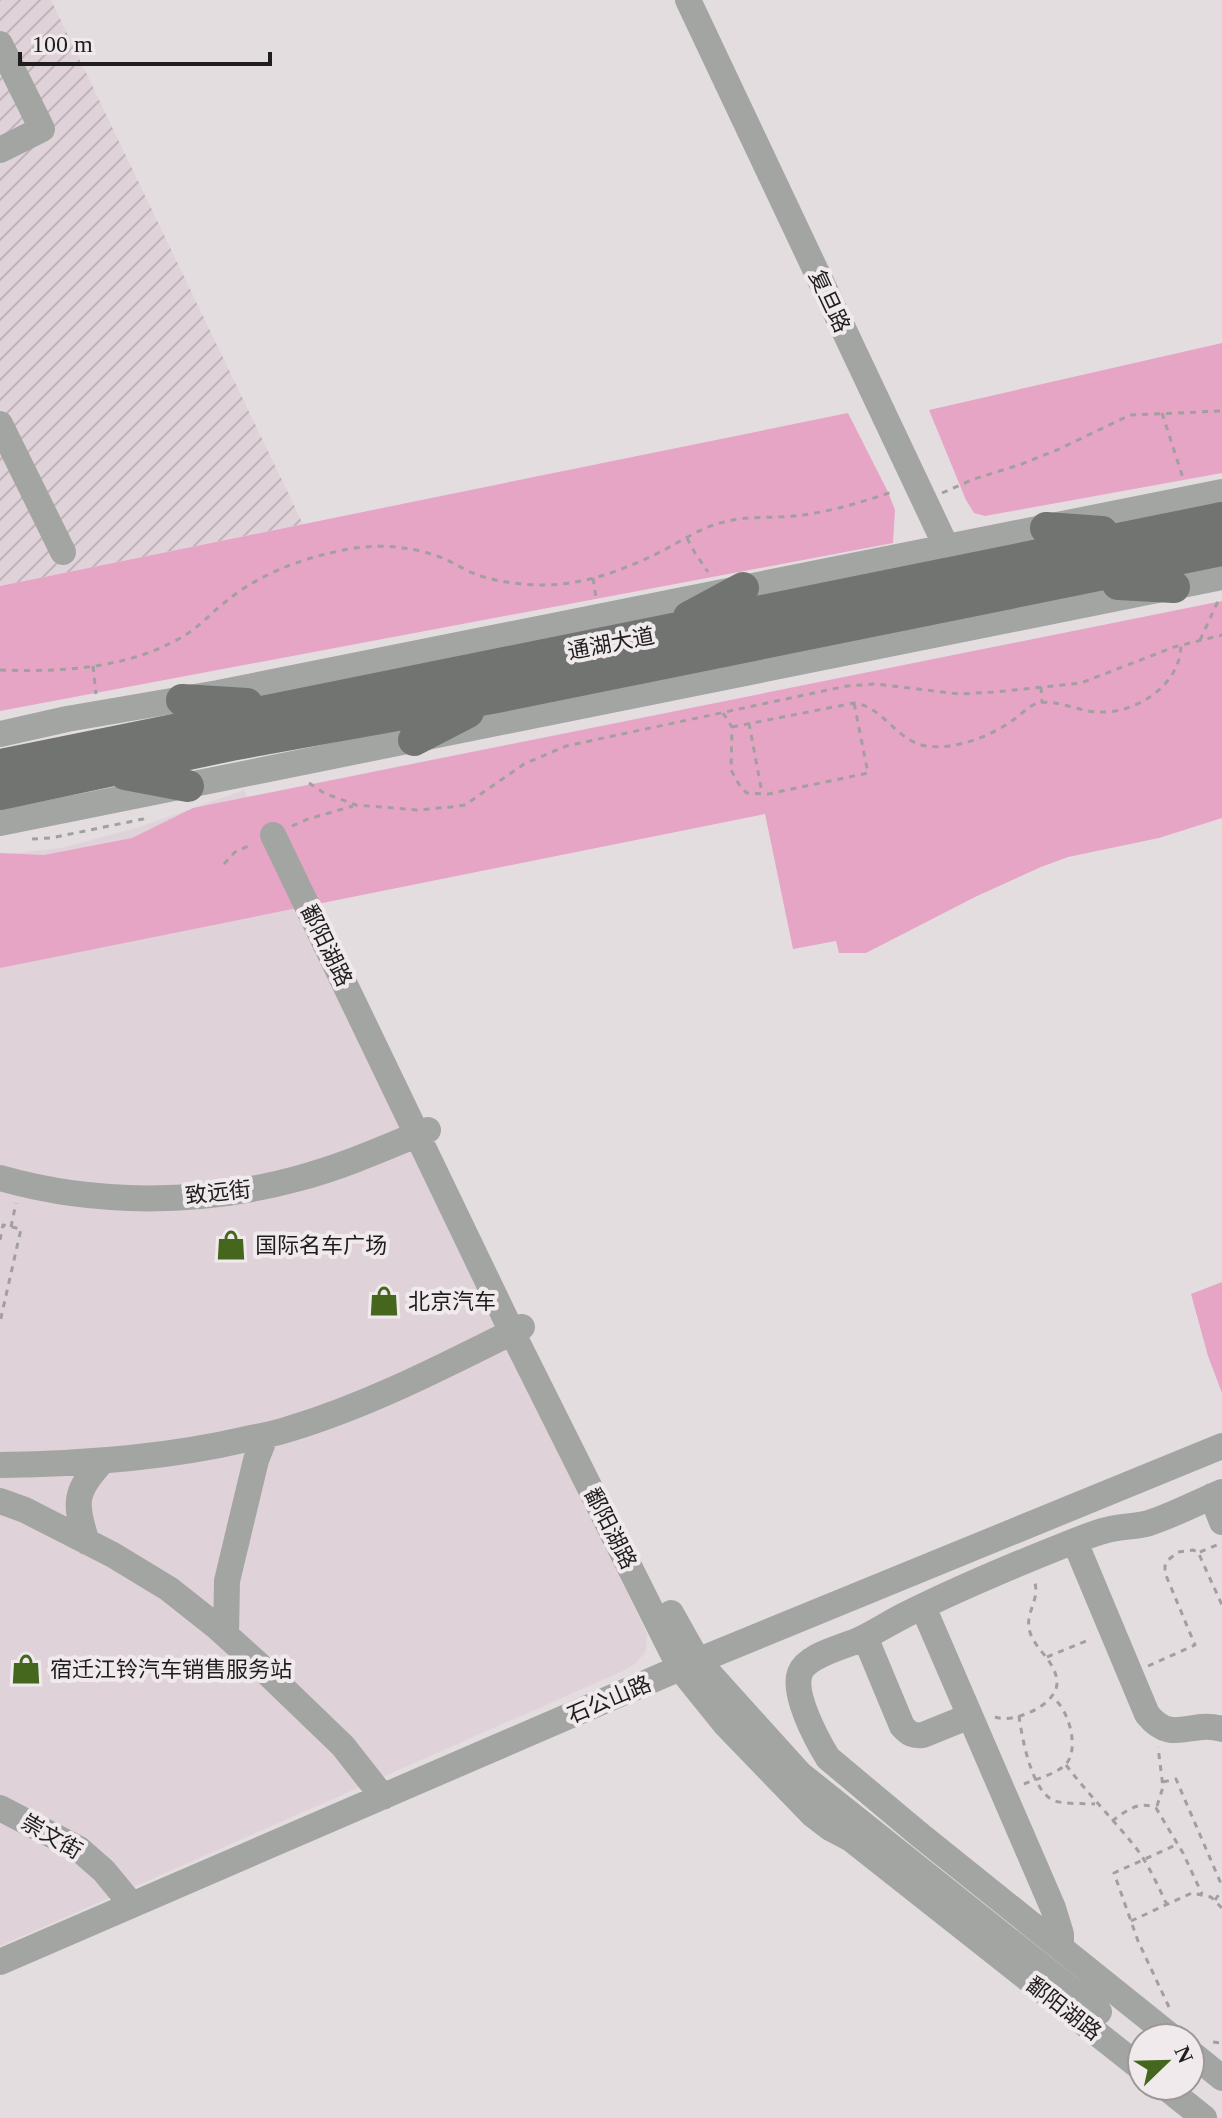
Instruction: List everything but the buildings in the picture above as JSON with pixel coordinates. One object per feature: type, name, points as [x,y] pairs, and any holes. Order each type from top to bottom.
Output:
[{"type":"main road","name":"通湖大道","points":[[1,789],[291,707],[659,633],[952,559],[1132,537],[1222,518]]},
{"type":"main road","points":[[1046,528],[1132,537]]},
{"type":"main road","name":"通湖大道","points":[[1,789],[497,697],[1222,550]]},
{"type":"main road","points":[[1075,581],[1174,587]]},
{"type":"main road","points":[[659,633],[743,588]]},
{"type":"main road","points":[[414,740],[497,697]]},
{"type":"main road","points":[[182,700],[291,707]]},
{"type":"main road","points":[[110,771],[188,786]]},
{"type":"street","name":"复旦路","points":[[688,0],[972,602]]},
{"type":"street","points":[[0,44],[42,129],[0,150]]},
{"type":"street","points":[[0,424],[63,552]]},
{"type":"street","points":[[0,734],[743,588],[952,559],[1046,528],[1222,492]]},
{"type":"street","points":[[1,789],[188,786],[1222,577]]},
{"type":"street","name":"鄱阳湖路","points":[[279,832],[517,1329],[689,1664],[726,1725],[813,1815],[851,1839],[1126,2056]]},
{"type":"street","name":"致远街","points":[[0,1178],[49,1191],[90,1197],[211,1194],[297,1179],[340,1166],[423,1133]]},
{"type":"street","points":[[0,1465],[103,1461],[215,1447],[287,1430],[376,1398],[517,1329]]},
{"type":"street","points":[[226,1635],[227,1581],[256,1460],[266,1435]]},
{"type":"street","name":"石公山路","points":[[0,1962],[689,1664],[1222,1446]]},
{"type":"street","points":[[87,1542],[79,1518],[79,1495],[86,1478],[103,1461]]},
{"type":"street","points":[[1165,2022],[1061,1948],[828,1758],[819,1744],[800,1696],[800,1672],[817,1657],[923,1607],[1106,1530],[1144,1525],[1217,1494],[1222,1522]]},
{"type":"street","points":[[0,1501],[25,1510],[113,1555],[169,1589],[226,1635],[343,1746],[383,1797]]},
{"type":"street","points":[[1075,1542],[1147,1714],[1155,1724],[1167,1731],[1209,1726],[1222,1729]]},
{"type":"street","points":[[923,1607],[1059,1924],[1061,1948]]},
{"type":"street","points":[[865,1637],[902,1726],[908,1732],[915,1736],[923,1735],[970,1716]]},
{"type":"street","name":"鄱阳湖路","points":[[689,1664],[800,1774],[1126,2033]]},
{"type":"street","name":"崇文街","points":[[0,1808],[79,1849],[104,1871],[132,1905]]},
{"type":"street","points":[[1206,2065],[1222,2078]]},
{"type":"street","points":[[1206,2098],[1222,2110]]},
{"type":"street","points":[[1184,2102],[1204,2118]]},
{"type":"path","points":[[0,670],[43,671],[93,666],[147,653],[182,637],[252,583],[315,557],[345,550],[378,545],[399,547],[441,558],[479,575],[517,583],[546,585],[593,578],[647,559],[722,522],[801,516],[974,479],[1057,450],[1130,415],[1222,411]]},
{"type":"path","points":[[1162,413],[1186,489]]},
{"type":"path","points":[[687,538],[709,572]]},
{"type":"path","points":[[593,578],[598,609]]},
{"type":"path","points":[[1200,641],[1222,592]]},
{"type":"path","points":[[308,781],[324,793],[356,805],[417,810],[465,805],[524,764],[566,746],[847,686],[876,684],[959,694],[1081,683],[1181,646],[1222,635]]},
{"type":"path","points":[[732,727],[854,703],[870,708],[912,742],[938,747],[964,742],[999,729],[1033,705],[1042,703],[1101,713],[1128,707],[1164,685],[1181,659],[1181,646]]},
{"type":"path","points":[[93,666],[98,703]]},
{"type":"path","points":[[1041,687],[1042,703]]},
{"type":"path","points":[[723,713],[732,727],[731,770],[747,793],[768,794],[868,773],[854,703]]},
{"type":"path","points":[[749,723],[762,793]]},
{"type":"path","points":[[0,1240],[3,1225],[21,1229],[0,1322]]},
{"type":"path","points":[[1130,1674],[1195,1645],[1165,1573],[1165,1566],[1178,1552],[1198,1552],[1222,1542]]},
{"type":"path","points":[[1198,1552],[1222,1605]]},
{"type":"path","points":[[970,1716],[981,1711],[999,1719],[1019,1716],[1053,1698],[1057,1683],[1047,1657],[1031,1637],[1029,1629],[1028,1621],[1037,1592],[1026,1562]]},
{"type":"path","points":[[1047,1657],[1095,1637]]},
{"type":"path","points":[[1003,1793],[1066,1765],[1072,1746],[1069,1724],[1063,1708],[1053,1698]]},
{"type":"path","points":[[1019,1716],[1024,1744],[1036,1779],[1046,1796],[1054,1801],[1096,1804]]},
{"type":"path","points":[[1155,1724],[1163,1782],[1156,1808]]},
{"type":"path","points":[[1066,1765],[1143,1859],[1167,1905]]},
{"type":"path","points":[[1163,1782],[1176,1779],[1222,1888],[1215,1900]]},
{"type":"path","points":[[1112,1821],[1142,1804],[1156,1808],[1178,1844],[1202,1894]]},
{"type":"path","points":[[1171,2022],[1114,1873],[1178,1844]]},
{"type":"path","points":[[1131,1921],[1192,1893],[1215,1900],[1222,1908]]},
{"type":"shaded area","points":[[0,0],[51,0],[303,524],[0,586]]},
{"type":"shaded area","points":[[1222,343],[1222,473],[985,516],[974,513],[929,410]]},
{"type":"shaded area","points":[[848,413],[895,510],[893,543],[0,711],[0,586]]},
{"type":"shaded area","points":[[1222,601],[1222,818],[1159,838],[1068,857],[1041,867],[866,953],[839,953],[836,941],[793,949],[765,814],[0,968],[0,853],[44,855],[132,838],[193,808]]},
{"type":"shaded area","name":"国际名车广场","points":[[244,790],[647,1634],[646,1651],[625,1670],[0,1946],[0,855],[61,848],[140,827]]},
{"type":"shaded area","points":[[1222,1282],[1222,1393],[1191,1294]]},
{"type":"place","name":"国际名车广场","points":[[231,1245]]},
{"type":"place","name":"北京汽车","points":[[384,1301]]},
{"type":"place","name":"宿迁江铃汽车销售服务站","points":[[26,1669]]}]
